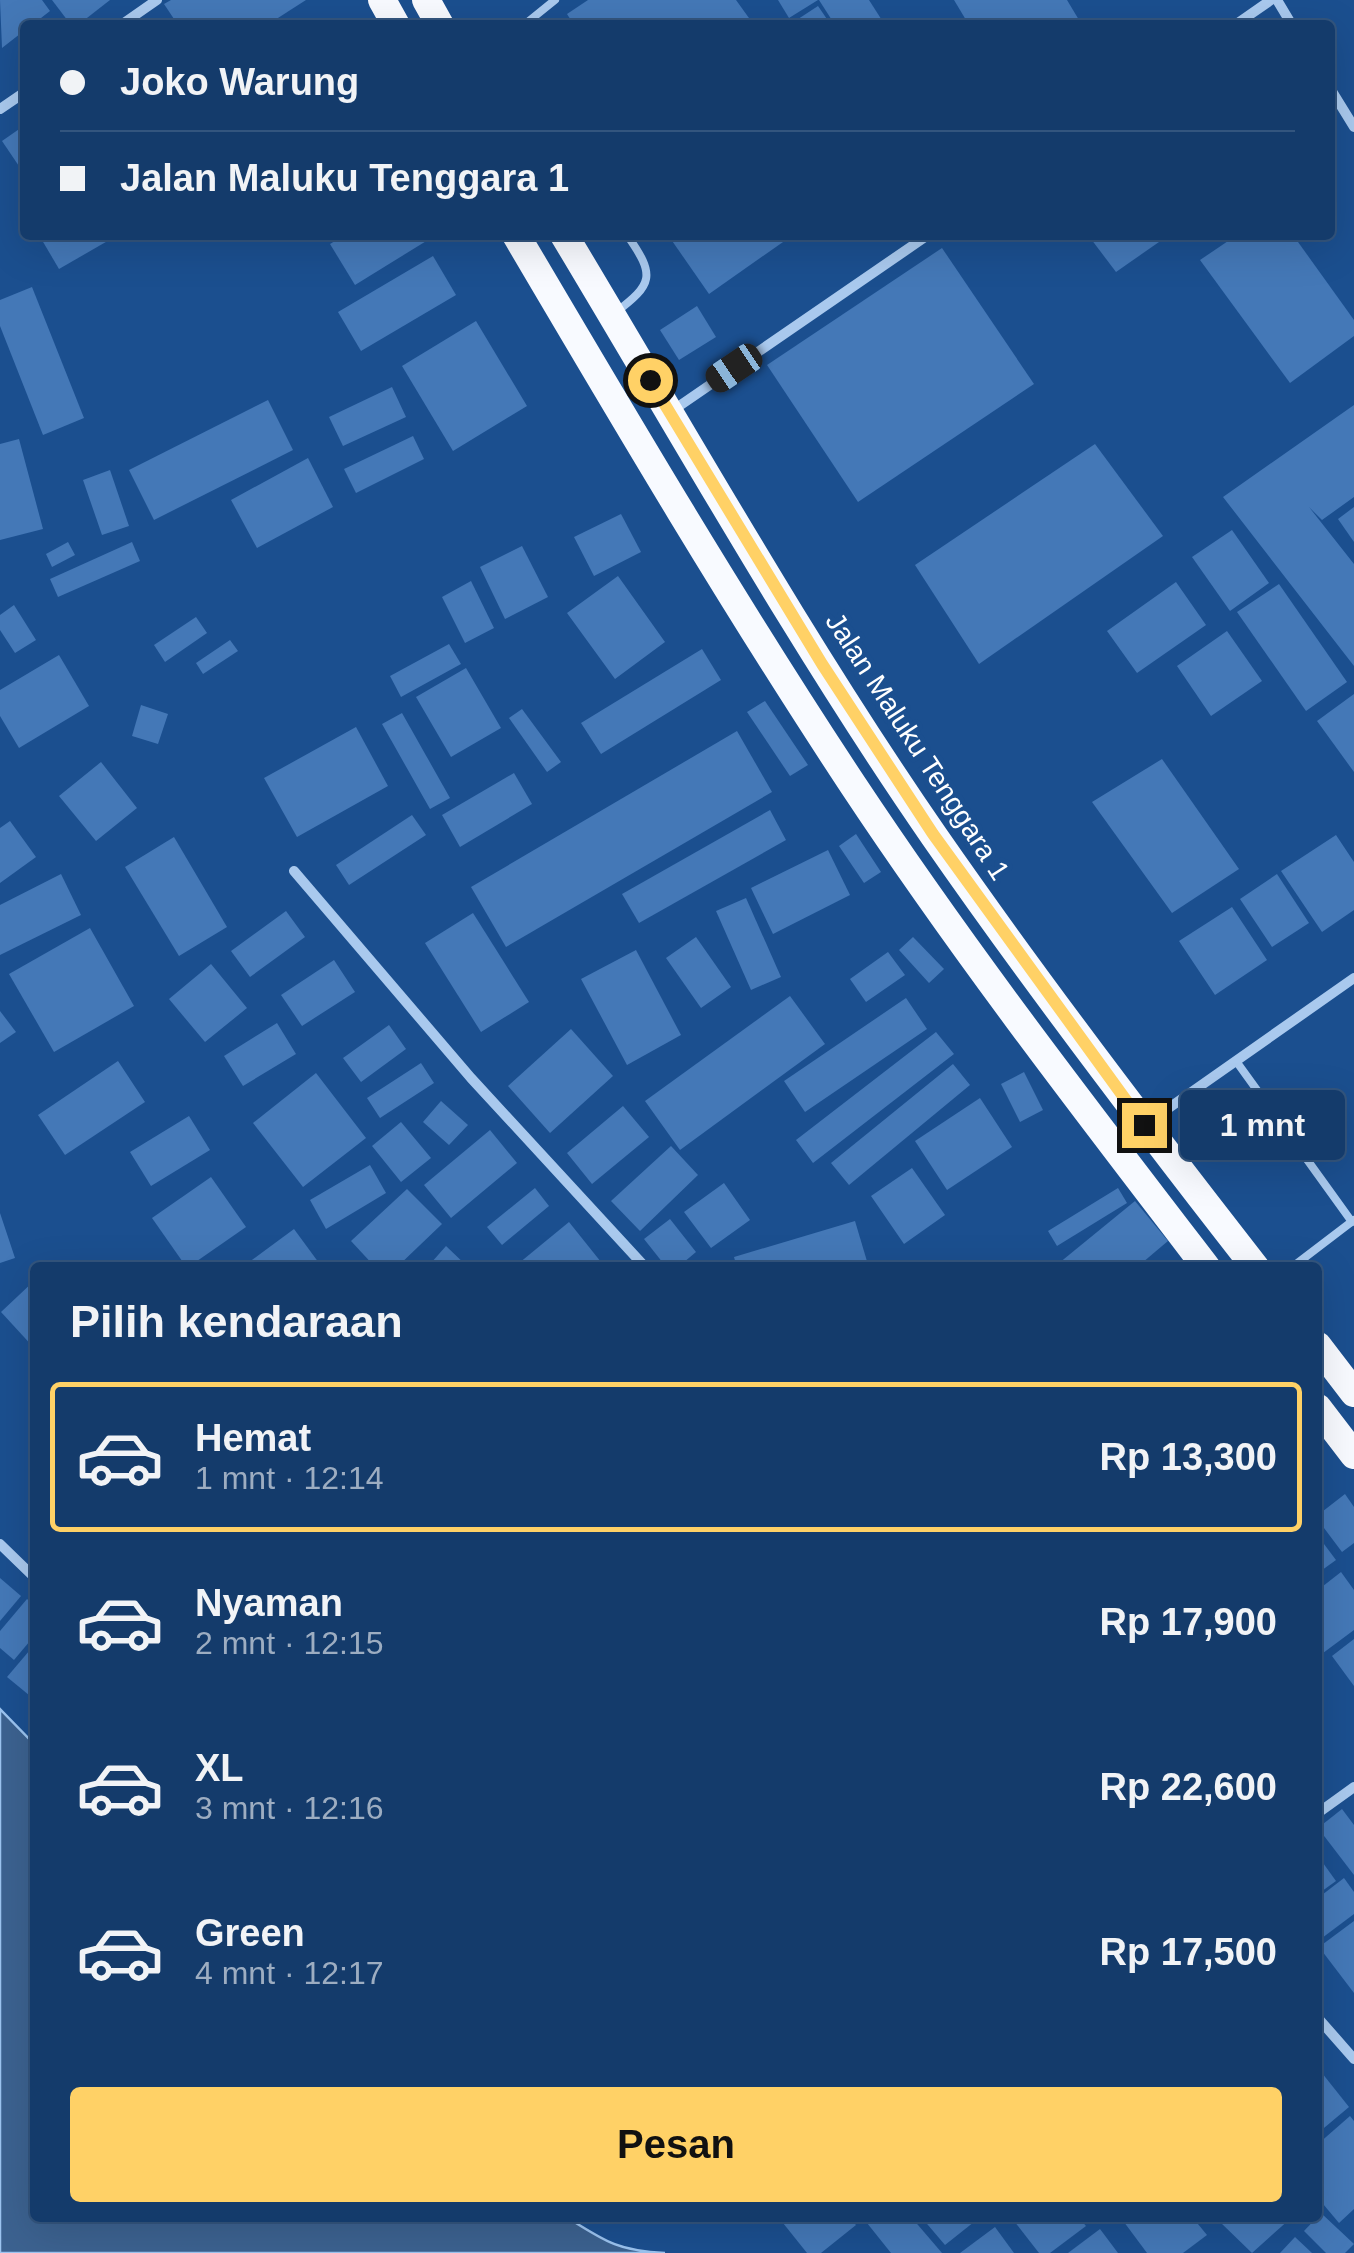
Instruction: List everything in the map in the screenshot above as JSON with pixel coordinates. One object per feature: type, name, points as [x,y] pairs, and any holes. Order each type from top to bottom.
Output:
[{"type":"highway","points":[[519,240],[712,567],[854,787],[1004,1002],[1202,1262]]},
{"type":"highway","name":"Jalan Maluku Tenggara 1","points":[[567,240],[822,664],[933,834],[1144,1125],[1251,1262]]},
{"type":"highway","points":[[1322,1351],[1354,1393]]},
{"type":"highway","points":[[1322,1413],[1354,1455]]},
{"type":"street","points":[[128,20],[158,0]]},
{"type":"street","points":[[1242,20],[1274,0]]},
{"type":"street","points":[[1335,96],[1354,128]]},
{"type":"street","points":[[669,413],[921,240]]},
{"type":"street","points":[[294,870],[471,1078],[640,1262]]},
{"type":"street","points":[[1144,1125],[1354,978]]},
{"type":"street","points":[[0,1544],[30,1573]]},
{"type":"street","points":[[1322,1810],[1354,1787]]},
{"type":"street","points":[[1322,2023],[1354,2059]]},
{"type":"lane","points":[[530,20],[556,0]]},
{"type":"lane","points":[[612,316],[641,294],[646,283],[647,268],[630,240]]},
{"type":"lane","points":[[1236,1061],[1353,1221],[1298,1262]]},
{"type":"water","points":[[0,1709],[30,1740],[30,2222],[575,2222],[614,2244],[665,2253],[0,2253]]},
{"type":"building","points":[[0,0],[42,0],[50,11],[38,20],[20,20],[20,34],[2,48]]},
{"type":"building","points":[[52,0],[110,0],[84,20],[67,20]]},
{"type":"building","points":[[171,0],[306,0],[275,20],[175,20],[164,4]]},
{"type":"building","points":[[588,0],[736,0],[750,20],[571,20],[567,14]]},
{"type":"building","points":[[778,0],[818,0],[789,18]]},
{"type":"building","points":[[819,0],[869,0],[882,20],[832,20]]},
{"type":"building","points":[[954,0],[1067,0],[1079,20],[966,20]]},
{"type":"building","points":[[818,6],[828,20],[797,20]]},
{"type":"building","points":[[20,128],[20,168],[2,141]]},
{"type":"building","points":[[42,240],[109,240],[59,269]]},
{"type":"building","points":[[337,240],[428,240],[355,285],[330,244]]},
{"type":"building","points":[[671,240],[786,240],[709,294]]},
{"type":"building","points":[[1092,240],[1162,240],[1116,272]]},
{"type":"building","points":[[1230,240],[1297,240],[1354,320],[1354,336],[1290,383],[1200,260]]},
{"type":"building","points":[[942,248],[1034,384],[858,502],[767,365]]},
{"type":"building","points":[[433,256],[456,295],[361,351],[338,312]]},
{"type":"building","points":[[32,287],[84,418],[43,435],[0,326],[0,300]]},
{"type":"building","points":[[697,306],[716,337],[679,360],[660,330]]},
{"type":"building","points":[[476,321],[527,406],[453,451],[402,366]]},
{"type":"building","points":[[392,387],[406,417],[343,446],[329,417]]},
{"type":"building","points":[[268,400],[293,450],[154,520],[129,470]]},
{"type":"building","points":[[1354,405],[1354,497],[1322,520],[1309,507],[1354,564],[1354,666],[1223,497]]},
{"type":"building","points":[[413,436],[424,459],[356,493],[344,469]]},
{"type":"building","points":[[19,439],[43,529],[0,540],[0,444]]},
{"type":"building","points":[[1095,444],[1163,536],[979,664],[915,565]]},
{"type":"building","points":[[308,458],[333,507],[257,548],[231,500]]},
{"type":"building","points":[[110,470],[129,526],[102,535],[83,480]]},
{"type":"building","points":[[1354,507],[1354,542],[1338,519]]},
{"type":"building","points":[[621,514],[641,552],[594,576],[574,537]]},
{"type":"building","points":[[1232,530],[1269,583],[1230,611],[1192,557]]},
{"type":"building","points":[[68,542],[75,555],[52,567],[46,554]]},
{"type":"building","points":[[132,542],[140,561],[58,597],[50,579]]},
{"type":"building","points":[[522,546],[548,597],[505,619],[480,567]]},
{"type":"building","points":[[618,576],[665,642],[615,679],[567,613]]},
{"type":"building","points":[[471,581],[494,628],[465,643],[442,597]]},
{"type":"building","points":[[1176,582],[1206,625],[1137,673],[1107,631]]},
{"type":"building","points":[[1279,584],[1347,682],[1306,711],[1237,612]]},
{"type":"building","points":[[14,605],[36,640],[15,653],[0,630],[0,615]]},
{"type":"building","points":[[196,617],[207,633],[165,662],[154,645]]},
{"type":"building","points":[[1227,631],[1262,681],[1211,716],[1177,666]]},
{"type":"building","points":[[230,640],[238,651],[203,674],[196,663]]},
{"type":"building","points":[[449,644],[461,664],[401,697],[390,676]]},
{"type":"building","points":[[702,649],[721,680],[601,754],[581,723]]},
{"type":"building","points":[[59,655],[89,706],[19,748],[0,716],[0,690]]},
{"type":"building","points":[[466,668],[501,728],[451,757],[416,697]]},
{"type":"building","points":[[1354,694],[1354,772],[1317,721]]},
{"type":"building","points":[[765,701],[808,765],[790,776],[747,712]]},
{"type":"building","points":[[141,705],[168,714],[158,744],[132,736]]},
{"type":"building","points":[[522,709],[561,762],[547,772],[509,718]]},
{"type":"building","points":[[402,713],[450,798],[430,809],[382,724]]},
{"type":"building","points":[[356,727],[388,786],[297,837],[264,778]]},
{"type":"building","points":[[737,731],[772,792],[506,947],[471,887]]},
{"type":"building","points":[[1162,759],[1239,869],[1172,913],[1092,802]]},
{"type":"building","points":[[101,762],[137,808],[96,841],[59,796]]},
{"type":"building","points":[[514,773],[532,804],[460,847],[442,815]]},
{"type":"building","points":[[770,810],[786,840],[639,923],[622,894]]},
{"type":"building","points":[[412,815],[426,835],[349,885],[336,865]]},
{"type":"building","points":[[10,821],[36,857],[0,883],[0,828]]},
{"type":"building","points":[[856,834],[881,872],[864,883],[839,846]]},
{"type":"building","points":[[1336,835],[1354,862],[1354,910],[1322,932],[1281,871]]},
{"type":"building","points":[[174,837],[227,927],[179,956],[125,867]]},
{"type":"building","points":[[828,850],[850,895],[773,934],[751,888]]},
{"type":"building","points":[[61,874],[81,915],[0,955],[0,905]]},
{"type":"building","points":[[1277,874],[1309,923],[1272,947],[1240,899]]},
{"type":"building","points":[[746,898],[781,977],[751,990],[716,911]]},
{"type":"building","points":[[1232,907],[1267,960],[1215,995],[1179,941]]},
{"type":"building","points":[[286,911],[305,937],[250,977],[231,951]]},
{"type":"building","points":[[473,913],[529,1002],[481,1032],[425,943]]},
{"type":"building","points":[[90,928],[134,1006],[54,1052],[9,974]]},
{"type":"building","points":[[696,937],[731,987],[701,1008],[666,958]]},
{"type":"building","points":[[913,937],[944,969],[929,983],[899,950]]},
{"type":"building","points":[[636,950],[681,1035],[627,1065],[581,979]]},
{"type":"building","points":[[888,952],[905,975],[866,1002],[850,979]]},
{"type":"building","points":[[334,960],[355,992],[302,1026],[281,995]]},
{"type":"building","points":[[211,964],[247,1008],[205,1042],[169,999]]},
{"type":"building","points":[[790,996],[825,1044],[680,1150],[645,1101]]},
{"type":"building","points":[[906,998],[927,1029],[805,1112],[784,1081]]},
{"type":"building","points":[[0,1011],[16,1032],[0,1043]]},
{"type":"building","points":[[277,1023],[296,1054],[243,1086],[224,1056]]},
{"type":"building","points":[[389,1025],[406,1049],[361,1082],[343,1058]]},
{"type":"building","points":[[571,1029],[613,1076],[550,1133],[508,1086]]},
{"type":"building","points":[[936,1032],[954,1054],[813,1163],[796,1140]]},
{"type":"building","points":[[118,1061],[145,1102],[65,1155],[38,1115]]},
{"type":"building","points":[[421,1063],[434,1083],[380,1118],[367,1098]]},
{"type":"building","points":[[953,1064],[970,1085],[849,1185],[831,1163]]},
{"type":"building","points":[[1024,1072],[1043,1110],[1020,1122],[1001,1084]]},
{"type":"building","points":[[316,1073],[366,1138],[303,1187],[253,1123]]},
{"type":"building","points":[[980,1098],[1012,1147],[947,1190],[915,1141]]},
{"type":"building","points":[[441,1101],[468,1125],[449,1145],[423,1122]]},
{"type":"building","points":[[623,1106],[649,1137],[592,1184],[567,1153]]},
{"type":"building","points":[[189,1116],[210,1150],[151,1186],[130,1152]]},
{"type":"building","points":[[401,1122],[431,1158],[401,1182],[372,1146]]},
{"type":"building","points":[[490,1130],[517,1163],[451,1218],[424,1185]]},
{"type":"building","points":[[671,1146],[698,1175],[640,1231],[611,1201]]},
{"type":"building","points":[[370,1165],[386,1193],[326,1229],[310,1200]]},
{"type":"building","points":[[912,1168],[945,1215],[904,1244],[871,1196]]},
{"type":"building","points":[[211,1177],[246,1227],[196,1262],[183,1262],[152,1218]]},
{"type":"building","points":[[724,1183],[750,1220],[711,1248],[684,1212]]},
{"type":"building","points":[[535,1188],[549,1206],[502,1245],[487,1227]]},
{"type":"building","points":[[1118,1188],[1127,1203],[1057,1246],[1048,1231]]},
{"type":"building","points":[[407,1189],[442,1224],[402,1262],[370,1262],[351,1241]]},
{"type":"building","points":[[1135,1201],[1168,1241],[1143,1262],[1060,1262]]},
{"type":"building","points":[[0,1213],[15,1258],[0,1263]]},
{"type":"building","points":[[670,1219],[696,1252],[684,1262],[662,1262],[644,1239]]},
{"type":"building","points":[[855,1221],[867,1262],[735,1262],[734,1257]]},
{"type":"building","points":[[569,1222],[601,1262],[520,1262]]},
{"type":"building","points":[[294,1229],[318,1262],[249,1262]]},
{"type":"building","points":[[446,1246],[463,1262],[432,1262]]},
{"type":"building","points":[[30,1285],[30,1344],[1,1312]]},
{"type":"building","points":[[1345,1494],[1354,1507],[1354,1543],[1342,1552],[1322,1525],[1322,1512]]},
{"type":"building","points":[[1322,1541],[1336,1560],[1322,1570]]},
{"type":"building","points":[[1341,1572],[1354,1590],[1354,1630],[1322,1654],[1322,1587]]},
{"type":"building","points":[[0,1578],[21,1596],[0,1621]]},
{"type":"building","points":[[27,1599],[30,1602],[30,1641],[14,1660],[0,1648],[0,1631]]},
{"type":"building","points":[[1354,1639],[1354,1686],[1332,1656]]},
{"type":"building","points":[[30,1650],[30,1696],[7,1677]]},
{"type":"building","points":[[1342,1809],[1354,1825],[1354,1875],[1322,1833],[1322,1825]]},
{"type":"building","points":[[1322,1862],[1336,1881],[1322,1891]]},
{"type":"building","points":[[1344,1878],[1354,1892],[1354,1914],[1322,1938],[1322,1895]]},
{"type":"building","points":[[1354,1921],[1354,1993],[1322,1951],[1322,1945]]},
{"type":"building","points":[[1322,2073],[1349,2107],[1322,2130]]},
{"type":"building","points":[[1350,2116],[1354,2121],[1354,2209],[1339,2223],[1322,2203],[1322,2140]]},
{"type":"building","points":[[1322,2214],[1354,2244],[1345,2253],[1326,2253],[1304,2231],[1312,2222],[1322,2222]]},
{"type":"building","points":[[782,2222],[856,2225],[821,2253],[807,2253]]},
{"type":"building","points":[[866,2222],[915,2222],[942,2253],[891,2253]]},
{"type":"building","points":[[925,2222],[974,2222],[945,2245]]},
{"type":"building","points":[[1015,2222],[1082,2222],[1086,2226],[1050,2253],[1039,2253]]},
{"type":"building","points":[[1124,2222],[1196,2222],[1207,2235],[1183,2253],[1147,2253]]},
{"type":"building","points":[[1220,2222],[1287,2222],[1252,2253]]},
{"type":"building","points":[[995,2227],[1014,2253],[960,2253]]},
{"type":"building","points":[[1100,2229],[1118,2253],[1068,2253]]},
{"type":"building","points":[[1295,2237],[1312,2253],[1280,2253]]},
{"type":"route","points":[[650,380],[822,664],[933,834],[1144,1125]]}]
